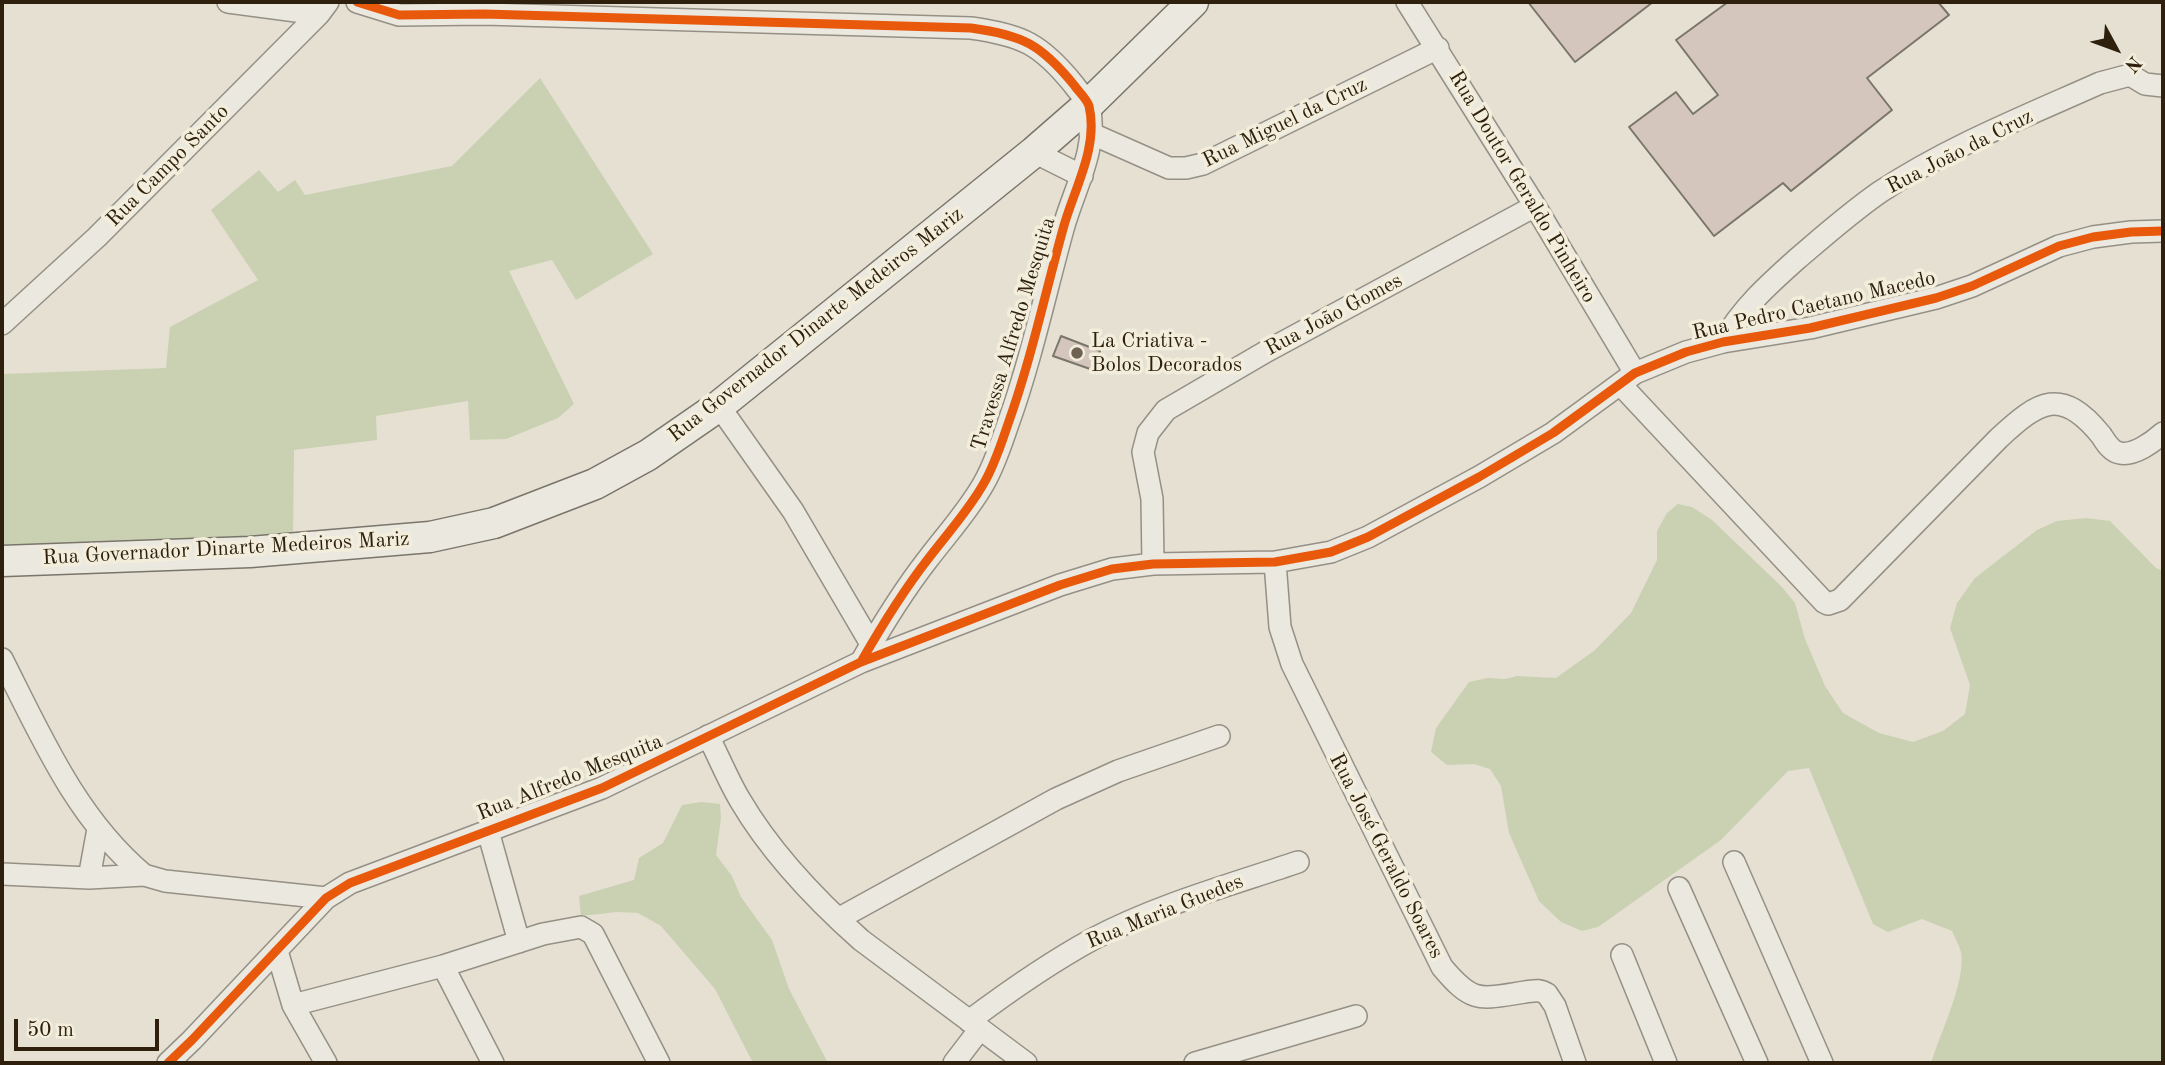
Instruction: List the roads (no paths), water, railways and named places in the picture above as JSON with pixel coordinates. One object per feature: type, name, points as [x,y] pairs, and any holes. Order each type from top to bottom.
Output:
[{"type":"main road","name":"Rua Governador Dinarte Medeiros Mariz","points":[[2,561],[250,552],[430,537],[494,523],[595,484],[648,455],[719,406],[1034,152],[1090,119],[1194,2]]},
{"type":"street","points":[[228,2],[323,8]]},
{"type":"street","points":[[357,2],[399,15],[484,14],[747,20],[992,31],[1024,39],[1044,52],[1062,70],[1090,119]]},
{"type":"street","name":"Rua Doutor Geraldo Pinheiro","points":[[1407,2],[1535,206],[1628,379],[1824,602],[1830,604],[1840,600],[1999,438],[2018,421],[2043,405],[2061,403],[2073,408],[2120,454],[2132,452],[2163,433]]},
{"type":"street","name":"Rua Campo Santo","points":[[2,324],[97,237],[323,8]]},
{"type":"street","name":"Rua Miguel da Cruz","points":[[1090,119],[1169,168],[1186,169],[1203,164],[1438,48]]},
{"type":"street","name":"Rua João da Cruz","points":[[1723,342],[1733,324],[1750,304],[1810,249],[1881,192],[1929,164],[2100,83],[2130,75],[2145,84],[2163,86]]},
{"type":"street","name":"Travessa Alfredo Mesquita","points":[[866,653],[925,562],[964,513],[984,483],[995,460],[1018,398],[1063,226],[1082,176],[1090,119]]},
{"type":"street","points":[[1034,152],[1082,176]]},
{"type":"street","name":"Rua João Gomes","points":[[1153,564],[1152,499],[1143,452],[1148,433],[1166,410],[1268,351],[1535,206]]},
{"type":"street","name":"Rua Pedro Caetano Macedo","points":[[866,653],[1112,569],[1153,564],[1275,562],[1331,552],[1368,537],[1532,446],[1628,379],[1686,352],[1723,342],[1810,328],[1936,298],[1972,286],[2059,246],[2093,237],[2163,231]]},
{"type":"street","points":[[719,406],[793,511],[866,653]]},
{"type":"street","name":"Rua José Geraldo Soares","points":[[1275,562],[1280,627],[1292,664],[1442,967],[1463,991],[1475,997],[1486,998],[1535,990],[1547,994],[1555,1006],[1575,1063]]},
{"type":"street","name":"Rua Alfredo Mesquita","points":[[168,1063],[192,1041],[326,898],[350,883],[602,788],[866,653]]},
{"type":"street","points":[[2,659],[62,777],[98,829],[124,858],[144,875]]},
{"type":"street","points":[[708,736],[740,800],[800,880],[861,940],[1026,1063]]},
{"type":"street","points":[[838,919],[1056,799],[1118,771],[1219,736]]},
{"type":"street","points":[[89,878],[98,829]]},
{"type":"street","points":[[488,831],[519,942]]},
{"type":"street","name":"Rua Maria Guedes","points":[[954,1063],[974,1025],[1043,967],[1096,937],[1204,894],[1298,862]]},
{"type":"street","points":[[1734,862],[1822,1063]]},
{"type":"street","points":[[2,874],[89,878],[144,875],[165,881],[326,898]]},
{"type":"street","points":[[1679,888],[1757,1063]]},
{"type":"street","points":[[293,1005],[443,966],[575,927],[591,932],[659,1063]]},
{"type":"street","points":[[277,951],[293,1005],[326,1063]]},
{"type":"street","points":[[1622,955],[1665,1063]]},
{"type":"street","points":[[443,966],[493,1063]]},
{"type":"street","points":[[1195,1063],[1356,1016]]},
{"type":"place","name":"La Criativa - Bolos Decorados","points":[[1077,353]]}]
